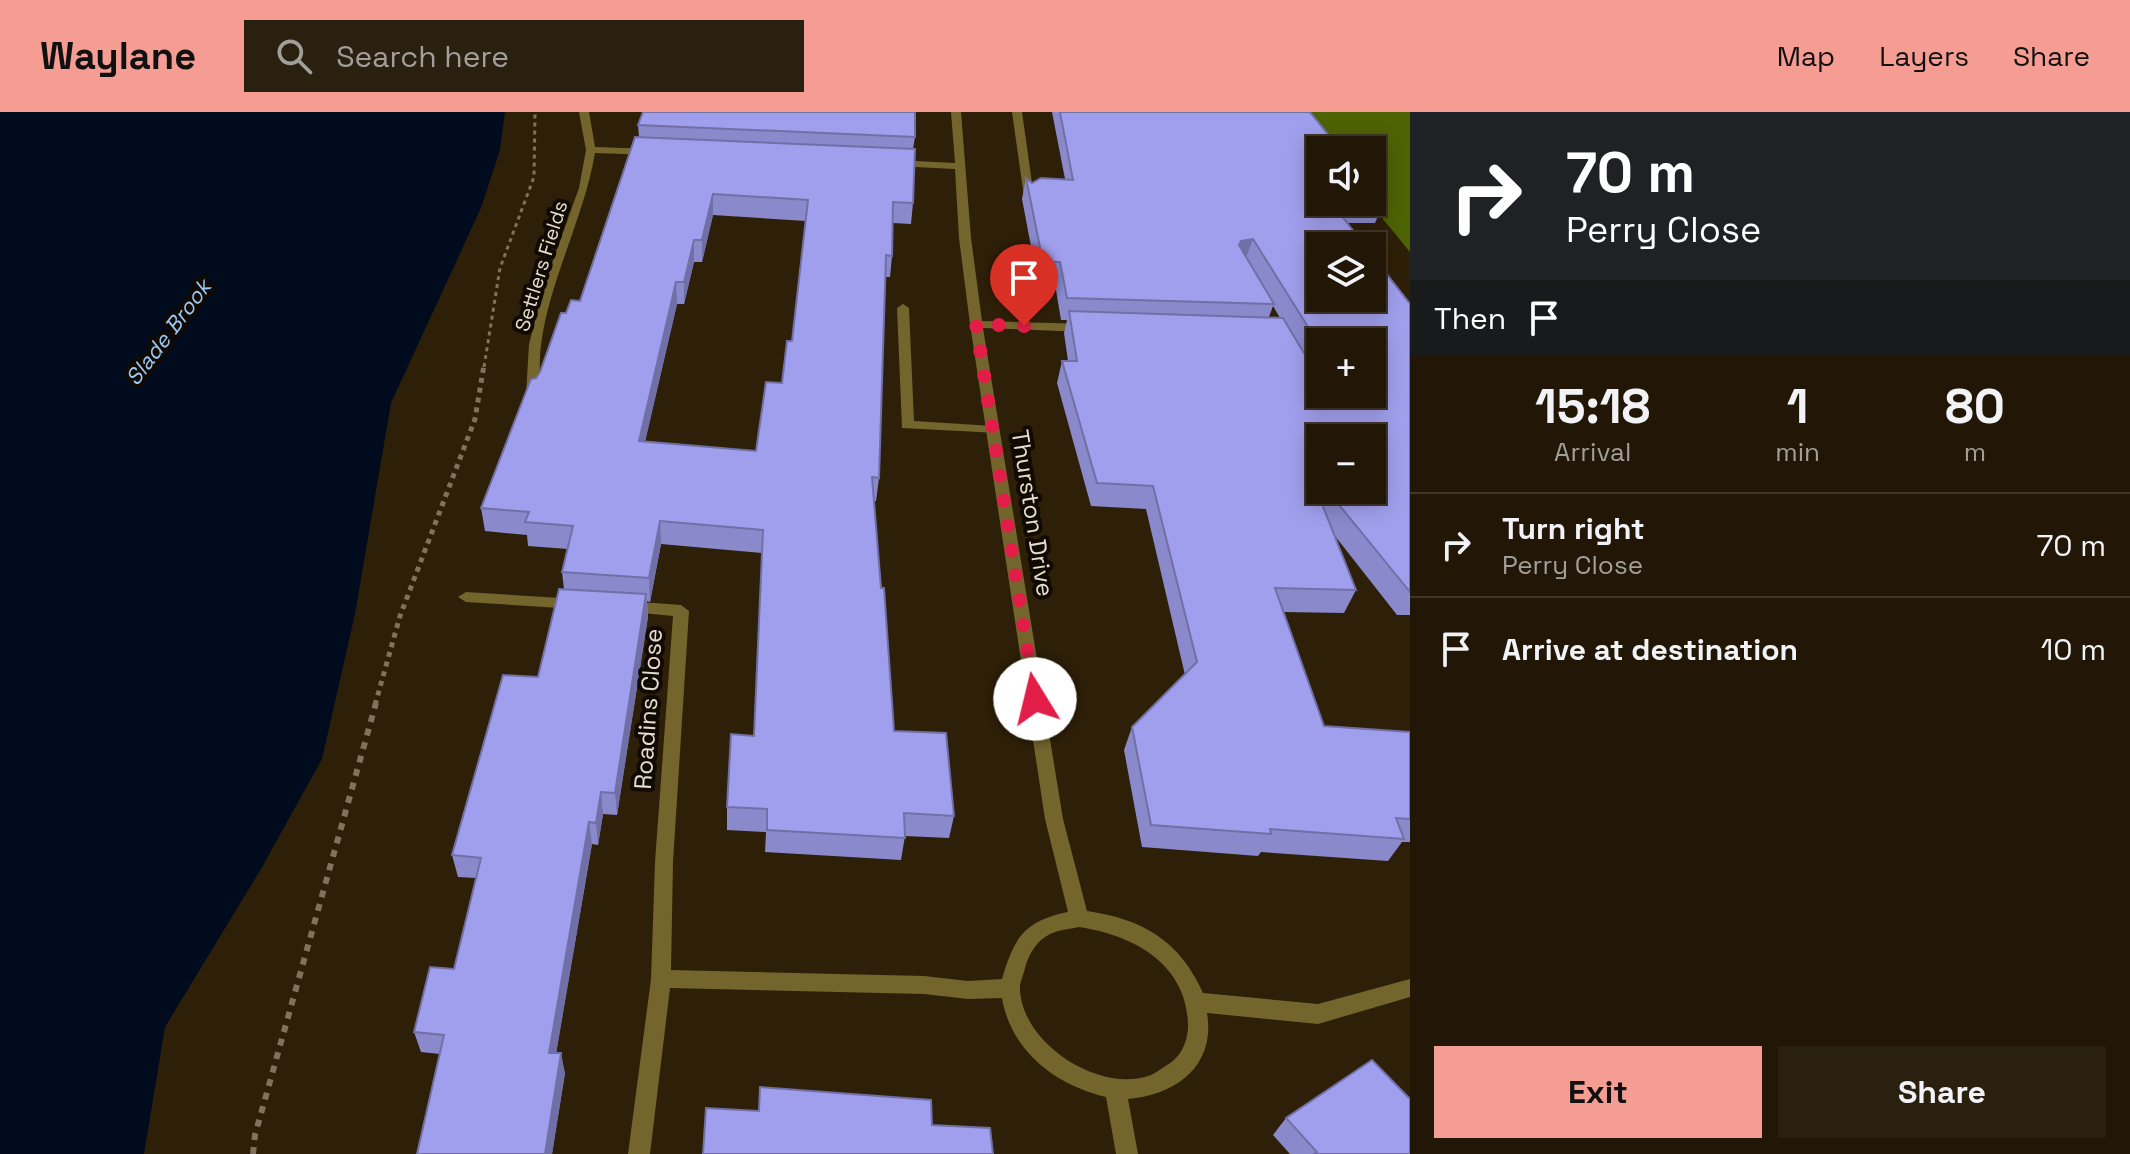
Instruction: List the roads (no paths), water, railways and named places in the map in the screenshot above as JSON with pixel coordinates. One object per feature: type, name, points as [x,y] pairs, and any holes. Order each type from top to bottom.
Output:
[{"type":"street","name":"Settlers Fields","points":[[533,395],[535,344],[551,283],[577,214],[591,150],[584,112]]},
{"type":"street","name":"Thurston Drive","points":[[956,112],[965,238],[976,324],[1054,819],[1079,918]]},
{"type":"street","points":[[1017,112],[1029,198]]},
{"type":"street","points":[[591,150],[658,152]]},
{"type":"street","points":[[890,163],[961,166]]},
{"type":"street","points":[[903,308],[907,425],[993,430]]},
{"type":"street","points":[[976,324],[1104,328]]},
{"type":"street","name":"Roadins Close","points":[[466,597],[681,611],[664,862],[661,979],[639,1154]]},
{"type":"street","points":[[1079,918],[1105,920],[1144,936],[1163,949],[1187,975],[1197,1002],[1200,1037],[1189,1061],[1167,1082],[1141,1090],[1115,1088],[1072,1077],[1042,1055],[1018,1023],[1011,988],[1012,968],[1027,940],[1047,926],[1079,918]]},
{"type":"street","points":[[661,979],[924,985],[968,990],[1011,988]]},
{"type":"street","points":[[1197,1002],[1318,1014],[1410,988]]},
{"type":"street","points":[[1115,1088],[1127,1154]]},
{"type":"water","name":"Slade Brook","points":[[0,112],[505,112],[500,150],[481,208],[391,403],[355,614],[322,759],[261,869],[165,1027],[144,1154],[0,1154]]}]
